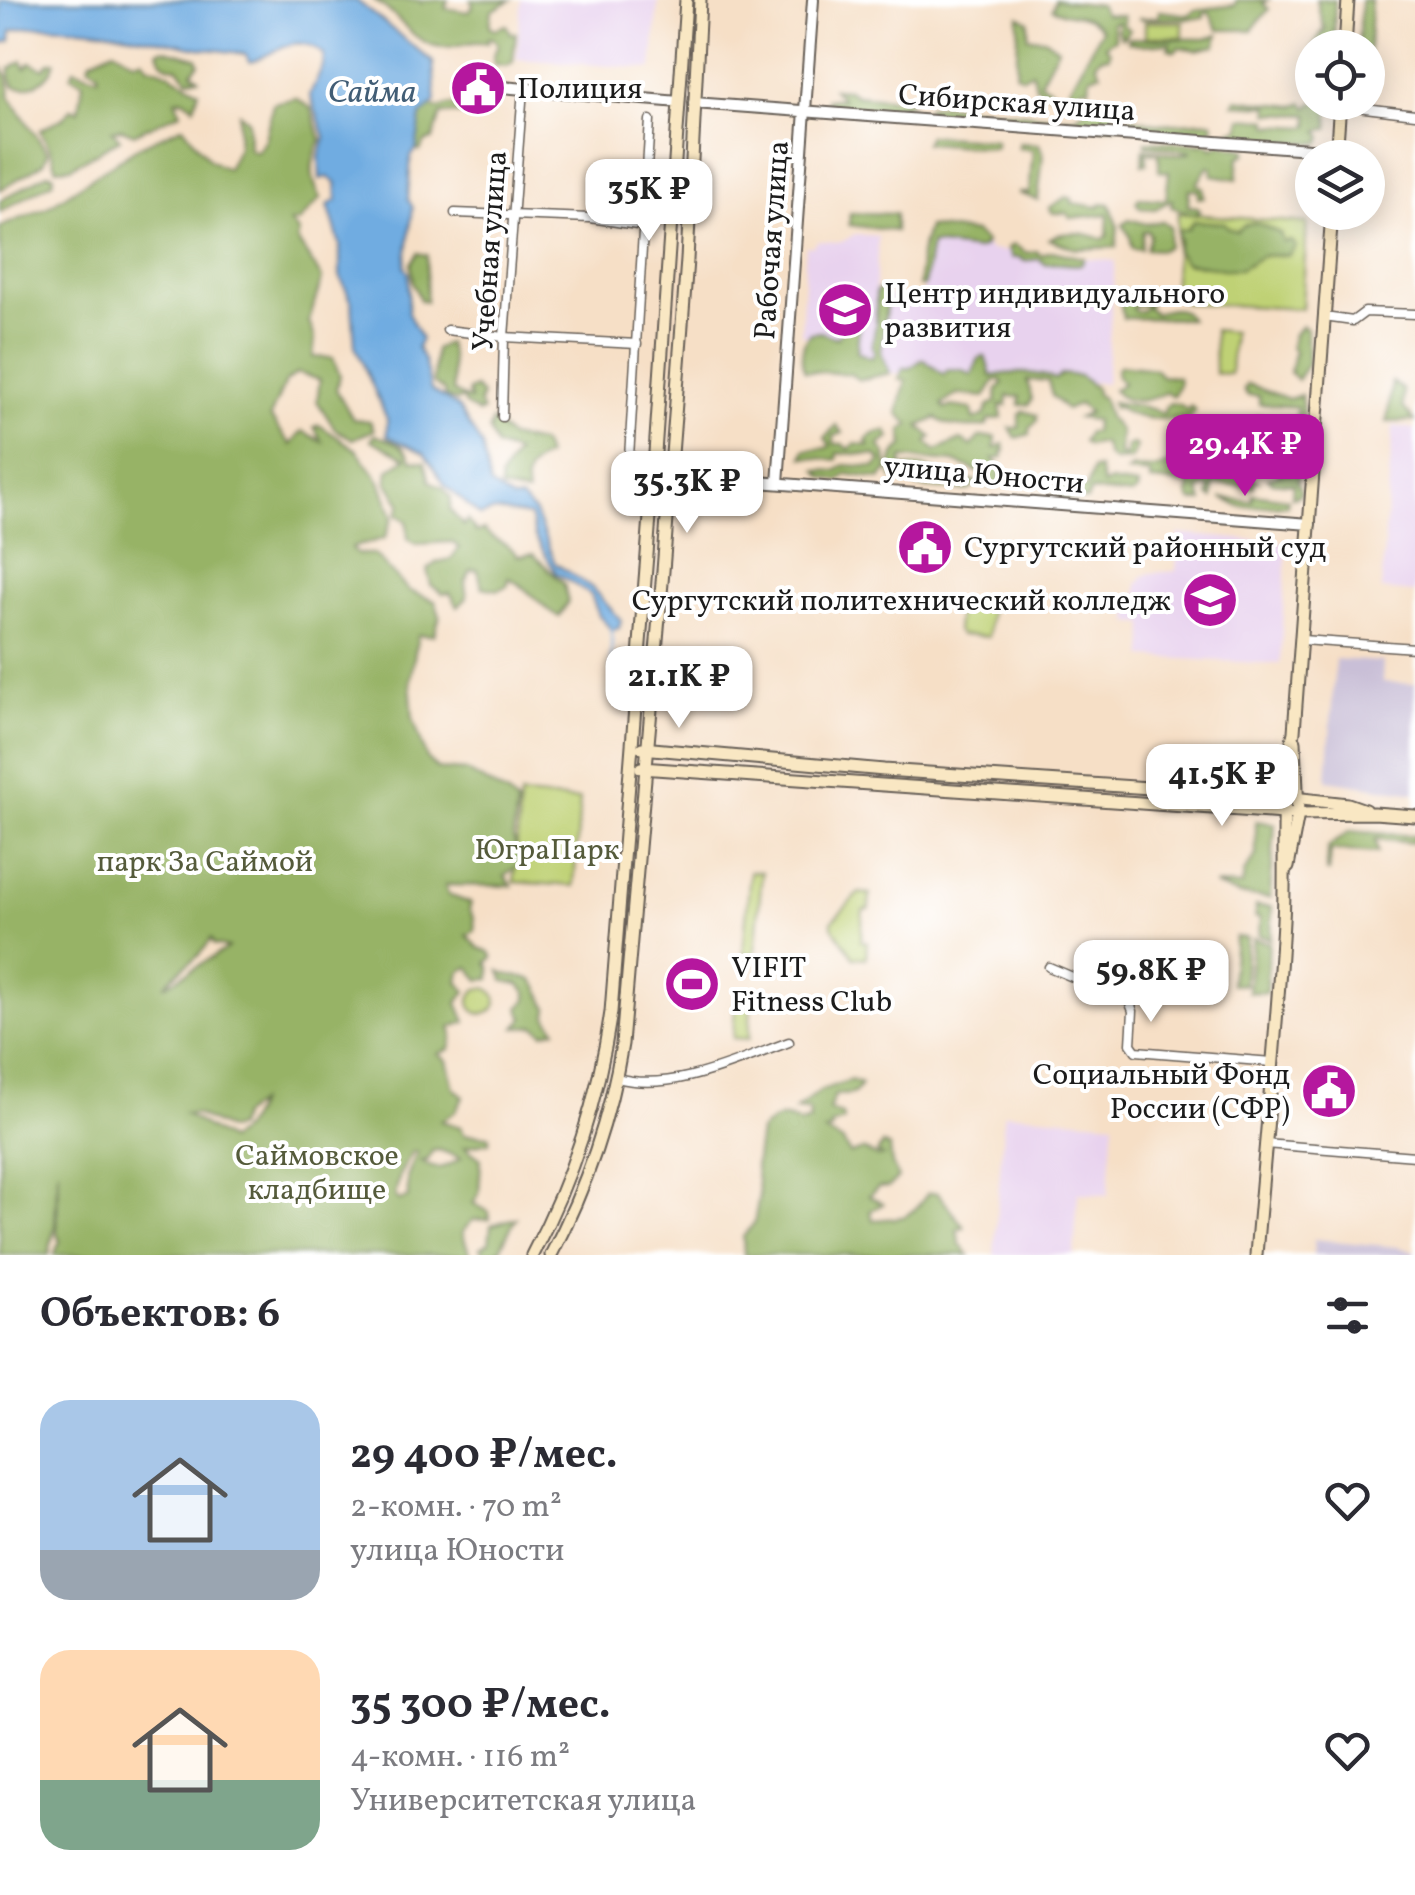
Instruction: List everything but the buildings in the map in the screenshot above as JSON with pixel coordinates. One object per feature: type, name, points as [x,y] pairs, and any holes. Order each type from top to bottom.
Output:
[{"type":"main road","points":[[532,1255],[572,1172],[592,1114],[614,973],[654,474],[686,0]]},
{"type":"main road","points":[[551,1255],[593,1161],[616,1078],[630,976],[686,260],[700,0]]},
{"type":"main road","points":[[1346,30],[1348,0]]},
{"type":"main road","points":[[1256,1255],[1286,876],[1298,814],[1294,732],[1331,230]]},
{"type":"main road","points":[[1286,876],[1283,812],[1294,732]]},
{"type":"main road","points":[[631,748],[1298,799],[1348,804],[1374,812]]},
{"type":"main road","points":[[629,767],[1298,814],[1374,812],[1415,816]]},
{"type":"street","name":"Рабочая улица","points":[[778,483],[812,0]]},
{"type":"street","points":[[466,84],[679,102]]},
{"type":"street","name":"Учебная улица","points":[[502,417],[504,337],[524,89]]},
{"type":"street","name":"Сибирская улица","points":[[694,103],[1295,151]]},
{"type":"street","points":[[1385,110],[1415,114]]},
{"type":"street","points":[[650,120],[628,473],[654,474]]},
{"type":"street","points":[[455,213],[590,218],[644,226]]},
{"type":"street","points":[[1324,317],[1353,321],[1365,312],[1415,314]]},
{"type":"street","points":[[446,330],[637,344]]},
{"type":"street","name":"улица Юности","points":[[654,474],[1310,524]]},
{"type":"street","points":[[1302,640],[1415,648]]},
{"type":"street","points":[[1049,967],[1129,1001],[1133,1011],[1131,1044],[1136,1051],[1272,1062]]},
{"type":"street","points":[[616,1078],[644,1084],[702,1072],[789,1042]]},
{"type":"street","points":[[1264,1144],[1415,1156]]},
{"type":"shaded area","points":[[521,0],[658,0],[652,69],[517,59]]},
{"type":"shaded area","points":[[855,234],[878,236],[875,294],[923,298],[928,234],[982,237],[989,250],[1115,261],[1106,383],[808,369],[809,335],[801,335],[806,246],[812,247],[818,241],[842,242]]},
{"type":"shaded area","points":[[1393,426],[1415,429],[1415,593],[1381,590]]},
{"type":"shaded area","name":"Сургутский политехнический колледж","points":[[1178,534],[1287,543],[1280,664],[1144,657],[1145,624],[1130,623],[1128,604],[1136,604],[1142,577],[1176,571]]},
{"type":"shaded area","points":[[1335,659],[1383,662],[1382,682],[1415,684],[1415,793],[1327,780]]},
{"type":"shaded area","points":[[1004,1113],[1114,1122],[1108,1195],[1078,1193],[1074,1255],[994,1255]]},
{"type":"shaded area","points":[[1314,1239],[1397,1247],[1415,1251],[1415,1255],[1313,1255]]},
{"type":"green space","points":[[373,0],[448,0],[445,8],[468,12],[473,6],[471,0],[511,0],[492,11],[490,26],[495,29],[507,25],[511,33],[516,33],[513,62],[506,66],[494,64],[498,44],[493,38],[488,38],[488,43],[432,45]]},
{"type":"green space","points":[[1055,0],[1100,5],[1104,14],[1123,16],[1124,26],[1130,30],[1122,38],[1118,22],[1112,23],[1115,39],[1105,45],[1109,56],[1096,62],[1101,73],[1090,76],[1089,88],[1082,87],[1076,93],[1076,103],[1069,104],[1064,99],[1101,30],[1084,17],[1052,9]]},
{"type":"green space","points":[[1236,0],[1268,0],[1263,4],[1269,9],[1252,30],[1218,30],[1209,12],[1204,13],[1204,18],[1138,19],[1158,17],[1159,11],[1189,15],[1195,10],[1235,5]]},
{"type":"green space","points":[[1316,0],[1335,0],[1334,30],[1323,30]]},
{"type":"green space","points":[[1361,0],[1371,0],[1370,30],[1359,30]]},
{"type":"green space","points":[[1019,16],[1029,21],[1028,37],[1044,38],[1058,48],[1040,82],[1059,93],[1057,96],[1036,87],[1032,72],[1023,77],[1016,74]]},
{"type":"green space","points":[[1145,22],[1183,22],[1183,37],[1145,37]]},
{"type":"green space","points":[[1218,35],[1216,46],[1196,50],[1179,47],[1175,51],[1169,49],[1171,43],[1143,45],[1128,42],[1127,38],[1205,39]]},
{"type":"green space","points":[[114,49],[134,61],[142,59],[199,90],[194,107],[184,99],[175,100],[181,112],[134,134],[112,130],[120,139],[71,167],[56,168],[40,130],[63,118],[72,108],[79,111],[83,82],[71,76],[74,69],[98,77],[98,72],[88,65]]},
{"type":"green space","points":[[158,51],[197,58],[199,63],[192,72],[199,78],[188,79],[177,67],[164,63]]},
{"type":"green space","points":[[22,61],[25,68],[31,62],[44,69],[49,62],[55,62],[39,83],[14,86],[10,68]]},
{"type":"green space","points":[[0,64],[8,79],[9,96],[48,153],[44,163],[0,190]]},
{"type":"green space","points":[[833,89],[912,104],[900,105],[905,112],[902,113],[826,106],[827,99],[842,99]]},
{"type":"green space","name":"парк За Саймой","points":[[296,98],[311,108],[321,140],[312,169],[321,198],[299,222],[290,222],[322,278],[309,322],[315,338],[313,357],[333,358],[340,376],[336,389],[353,419],[370,421],[374,430],[353,439],[335,429],[317,401],[320,380],[297,373],[285,382],[270,417],[291,445],[302,431],[322,441],[314,427],[319,425],[357,450],[380,481],[393,516],[385,538],[352,548],[357,554],[374,554],[409,591],[435,601],[440,616],[434,635],[418,635],[410,681],[413,718],[427,759],[437,769],[466,771],[517,804],[513,838],[521,863],[505,876],[512,886],[445,885],[448,895],[471,903],[475,931],[467,935],[493,958],[487,962],[490,979],[480,980],[469,967],[460,972],[458,982],[466,991],[458,1003],[466,1022],[451,1027],[450,1049],[438,1054],[447,1060],[454,1088],[464,1096],[456,1111],[441,1121],[461,1127],[464,1134],[490,1136],[489,1142],[465,1147],[481,1159],[479,1194],[473,1203],[489,1212],[490,1219],[473,1220],[462,1232],[470,1255],[54,1255],[60,1241],[58,1168],[49,1255],[0,1255],[0,227],[46,208],[140,146],[183,126],[209,160],[227,169],[238,147],[239,113],[248,120],[249,149],[257,152],[265,139],[273,103]],"holes":[[[211,939],[214,945],[228,948],[164,986]],[[257,1103],[246,1125],[228,1140],[185,1114],[195,1114],[229,1130],[237,1127],[241,1116]],[[439,1150],[461,1158],[446,1166],[432,1167],[421,1161],[428,1160],[432,1151]],[[413,1151],[417,1152],[407,1177],[408,1197],[400,1201],[395,1196],[400,1174]]]},
{"type":"green space","points":[[1103,98],[1114,103],[1114,116],[1109,117],[1116,127],[1064,125],[1065,117],[1076,117],[1086,108],[1095,109]]},
{"type":"green space","points":[[1236,99],[1295,106],[1295,114],[1269,113],[1269,106],[1233,104]]},
{"type":"green space","points":[[941,104],[1049,116],[1049,121],[927,112],[927,107]]},
{"type":"green space","points":[[451,105],[465,111],[461,115],[441,114],[433,140],[416,150],[421,116],[431,106],[438,109]]},
{"type":"green space","points":[[1130,117],[1160,124],[1212,121],[1214,126],[1208,134],[1178,134],[1127,128]]},
{"type":"green space","points":[[1242,118],[1269,120],[1269,125],[1309,127],[1309,120],[1329,120],[1329,128],[1319,131],[1322,140],[1261,141],[1231,135],[1231,130],[1240,129]]},
{"type":"green space","points":[[929,135],[995,140],[995,148],[925,143]]},
{"type":"green space","points":[[1146,141],[1209,144],[1212,148],[1221,144],[1246,149],[1246,154],[1239,157],[1237,179],[1212,175],[1208,166],[1197,184],[1203,187],[1204,197],[1198,198],[1198,190],[1189,189],[1188,206],[1197,207],[1200,211],[1196,215],[1171,207],[1172,200],[1155,209],[1140,208],[1136,202],[1139,198],[1166,200],[1169,172],[1159,171],[1159,153],[1146,153],[1147,164],[1142,164],[1144,149],[1181,155],[1192,152],[1146,145]]},
{"type":"green space","points":[[1019,143],[1039,144],[1043,154],[1038,200],[1018,193],[1029,193],[1033,150],[1018,148]]},
{"type":"green space","points":[[48,173],[54,175],[52,182],[0,212],[0,201]]},
{"type":"green space","points":[[1066,197],[1072,198],[1072,203],[1098,207],[1110,204],[1118,226],[1116,247],[1076,249],[1049,239],[1069,233],[1103,239],[1107,236],[1108,214],[1071,218],[1067,213],[1053,213],[1049,208]]},
{"type":"green space","points":[[850,213],[895,214],[895,231],[849,225]]},
{"type":"green space","points":[[1178,213],[1295,222],[1295,230],[1307,230],[1302,309],[1186,303],[1173,293]]},
{"type":"green space","points":[[1129,219],[1146,224],[1163,221],[1170,227],[1168,246],[1161,250],[1146,249],[1150,236],[1143,231],[1141,249],[1132,248],[1123,225]]},
{"type":"green space","points":[[1193,221],[1225,223],[1237,231],[1248,224],[1258,224],[1280,233],[1283,242],[1291,241],[1296,246],[1289,255],[1262,256],[1240,269],[1184,262],[1176,251],[1177,231],[1188,229]]},
{"type":"green space","points":[[928,227],[975,233],[985,242],[977,250],[931,244],[924,286],[919,286],[920,253]]},
{"type":"green space","points":[[1014,245],[1027,253],[1036,251],[1041,255],[1052,251],[1084,258],[1078,265],[1045,264],[1039,259],[1024,261],[1012,258],[1007,248]]},
{"type":"green space","points":[[418,253],[427,255],[426,302],[420,300],[413,283],[411,263]]},
{"type":"green space","points":[[882,289],[887,299],[881,352],[890,373],[859,380],[850,374],[805,371],[802,351],[810,333],[837,338],[844,325],[859,326],[857,352],[871,358],[875,352],[872,347],[876,291]]},
{"type":"green space","points":[[1125,295],[1149,297],[1150,304],[1133,306],[1134,311],[1147,306],[1155,314],[1174,309],[1183,311],[1190,319],[1123,318],[1121,305]]},
{"type":"green space","points":[[1302,326],[1307,329],[1308,364],[1297,380],[1290,373],[1294,352],[1291,347],[1294,334]]},
{"type":"green space","points":[[1214,330],[1233,332],[1230,374],[1215,373]]},
{"type":"green space","points":[[447,343],[453,392],[470,400],[468,391],[475,388],[482,395],[479,404],[483,411],[478,413],[465,405],[463,398],[456,401],[445,397],[444,391],[433,383],[435,349]]},
{"type":"green space","points":[[985,356],[991,376],[1080,376],[1103,399],[1108,417],[1120,431],[1119,455],[1126,456],[1127,446],[1137,447],[1131,460],[1114,461],[1108,457],[1103,443],[1088,446],[1083,442],[1088,432],[1094,432],[1095,420],[1078,418],[1089,413],[1079,404],[1066,410],[1052,396],[1048,381],[1027,380],[1032,399],[1029,405],[1020,405],[1020,397],[1008,396],[1007,406],[1000,405],[1002,418],[989,420],[987,426],[954,426],[937,418],[919,426],[932,437],[927,442],[936,451],[961,440],[972,446],[979,437],[996,437],[995,448],[1004,444],[1005,451],[1003,457],[993,459],[1001,466],[1000,484],[990,487],[976,483],[970,490],[951,490],[918,487],[893,479],[892,460],[904,446],[902,430],[910,425],[898,413],[906,380],[899,380],[903,368],[923,359],[944,375],[947,370],[961,370],[972,375],[979,358]],"holes":[[[995,380],[1003,384],[997,390],[996,402],[989,405],[984,416],[974,420],[972,409],[945,409],[942,405],[957,394],[985,397]],[[903,458],[954,462],[981,473],[982,478],[978,482],[924,467],[901,467]]]},
{"type":"green space","points":[[1120,365],[1155,369],[1161,376],[1178,377],[1179,384],[1173,396],[1166,392],[1146,400],[1125,399],[1113,390],[1123,383],[1117,377]]},
{"type":"green space","points":[[1392,382],[1403,390],[1403,407],[1415,421],[1387,422]]},
{"type":"green space","points":[[1247,384],[1289,399],[1301,395],[1305,427],[1292,429],[1257,422],[1257,416],[1296,419],[1297,407],[1259,404],[1259,396],[1247,395]]},
{"type":"green space","points":[[1112,402],[1164,414],[1170,403],[1188,411],[1190,406],[1196,410],[1190,418],[1152,418],[1113,408]]},
{"type":"green space","points":[[1024,411],[1037,415],[1037,421],[1030,434],[1016,438],[1010,428],[1019,428],[1019,415]]},
{"type":"green space","points":[[492,421],[509,437],[541,443],[546,456],[528,471],[527,494],[501,489],[500,478],[516,453],[496,447],[489,431]]},
{"type":"green space","points":[[836,425],[843,433],[834,436],[834,444],[849,449],[855,444],[869,446],[866,441],[870,436],[887,431],[890,438],[879,445],[886,454],[888,470],[880,479],[847,474],[839,481],[823,477],[817,470],[836,471],[845,465],[875,467],[881,461],[876,455],[838,453],[837,460],[803,457],[805,450],[827,448],[830,445],[825,438]]},
{"type":"green space","points":[[374,435],[401,446],[412,460],[425,462],[430,481],[451,498],[450,510],[464,526],[467,520],[476,532],[484,530],[518,556],[533,554],[564,584],[568,602],[559,617],[508,578],[508,585],[498,590],[482,587],[478,570],[471,570],[465,583],[467,598],[458,607],[450,593],[443,594],[431,585],[427,570],[437,562],[451,559],[459,548],[452,542],[416,544],[408,539],[407,521],[397,515],[401,503],[387,482],[389,470],[406,458],[371,440]]},
{"type":"green space","points":[[1297,436],[1302,439],[1305,456],[1296,470],[1286,473],[1299,476],[1301,492],[1292,497],[1293,484],[1272,482],[1268,478],[1283,474],[1265,468],[1268,453],[1274,447],[1283,448],[1282,464],[1295,465]]},
{"type":"green space","points":[[1170,464],[1195,479],[1204,474],[1208,478],[1236,473],[1258,481],[1254,481],[1254,487],[1214,484],[1213,498],[1207,486],[1199,490],[1203,501],[1191,501],[1190,484],[1150,481],[1150,474],[1127,472],[1132,468],[1154,469]]},
{"type":"green space","points":[[1099,468],[1103,485],[1110,482],[1138,486],[1137,491],[1132,495],[1091,491],[1087,500],[1049,498],[1069,494],[1053,486],[1087,488],[1093,469]]},
{"type":"green space","points":[[1253,494],[1288,499],[1287,505],[1242,507],[1221,498],[1252,501]]},
{"type":"green space","points":[[991,597],[988,637],[960,635],[956,631],[958,608]]},
{"type":"green space","name":"ЮграПарк","points":[[520,796],[580,800],[574,886],[514,882]]},
{"type":"green space","points":[[1256,821],[1275,824],[1270,898],[1239,895],[1214,885],[1242,886],[1244,873],[1256,855]]},
{"type":"green space","points":[[1350,831],[1415,836],[1415,843],[1375,839],[1378,853],[1331,850],[1329,872],[1326,871],[1328,847]]},
{"type":"green space","points":[[750,871],[762,872],[755,954],[743,953]]},
{"type":"green space","points":[[859,893],[870,894],[869,909],[863,910],[861,941],[867,942],[866,958],[854,957],[832,926],[832,921]]},
{"type":"green space","points":[[1256,906],[1272,907],[1271,939],[1259,935]]},
{"type":"green space","points":[[1235,937],[1247,938],[1244,985],[1231,984]]},
{"type":"green space","points":[[1253,938],[1269,943],[1266,993],[1248,992]]},
{"type":"green space","points":[[500,971],[535,983],[556,1029],[544,1033],[535,1026],[516,1028],[524,1018],[519,1008],[527,1000],[527,993],[519,984],[504,981]]},
{"type":"green space","points":[[483,988],[492,992],[496,1001],[492,1010],[483,1014],[474,1010],[470,1001],[474,992]]},
{"type":"green space","points":[[735,1004],[751,1005],[749,1039],[733,1038]]},
{"type":"green space","points":[[851,1080],[861,1084],[851,1094],[835,1095],[829,1110],[842,1115],[844,1121],[831,1125],[832,1129],[825,1132],[843,1142],[850,1154],[863,1150],[878,1157],[883,1156],[877,1153],[882,1144],[890,1148],[898,1178],[869,1196],[883,1204],[870,1211],[873,1220],[905,1216],[928,1193],[938,1193],[964,1227],[957,1230],[960,1244],[969,1255],[744,1255],[743,1237],[754,1223],[759,1196],[755,1166],[760,1131],[779,1118],[800,1124],[810,1121],[809,1110],[795,1110],[821,1090]]},
{"type":"green space","points":[[516,1218],[499,1251],[486,1254],[480,1248],[489,1243],[491,1225]]},
{"type":"water","name":"Сайма","points":[[0,0],[356,0],[433,62],[436,102],[421,116],[416,150],[411,157],[408,199],[413,208],[405,266],[409,273],[408,313],[421,339],[417,348],[431,390],[458,407],[482,446],[490,485],[512,500],[521,499],[535,513],[555,563],[591,587],[621,620],[619,628],[612,630],[599,616],[591,595],[556,573],[535,537],[530,516],[495,511],[480,516],[445,485],[424,453],[387,436],[387,419],[355,346],[352,303],[340,276],[340,245],[328,205],[337,200],[336,183],[328,177],[320,179],[319,157],[325,137],[310,95],[324,55],[314,47],[294,44],[249,62],[246,55],[234,52],[52,26],[11,31],[11,41],[3,43]]},
{"type":"waterway","points":[[611,668],[612,630]]},
{"type":"place","name":"Полиция","points":[[478,88]]},
{"type":"place","name":"Центр индивидуального развития","points":[[845,310]]},
{"type":"place","name":"Сургутский районный суд","points":[[925,547]]},
{"type":"place","name":"Сургутский политехнический колледж","points":[[1210,600]]},
{"type":"place","name":"VIFIT Fitness Club","points":[[692,984]]},
{"type":"place","name":"Социальный Фонд России (СФР)","points":[[1329,1091]]},
{"type":"park label","name":"Саймовское кладбище","points":[[317,1172]]}]
